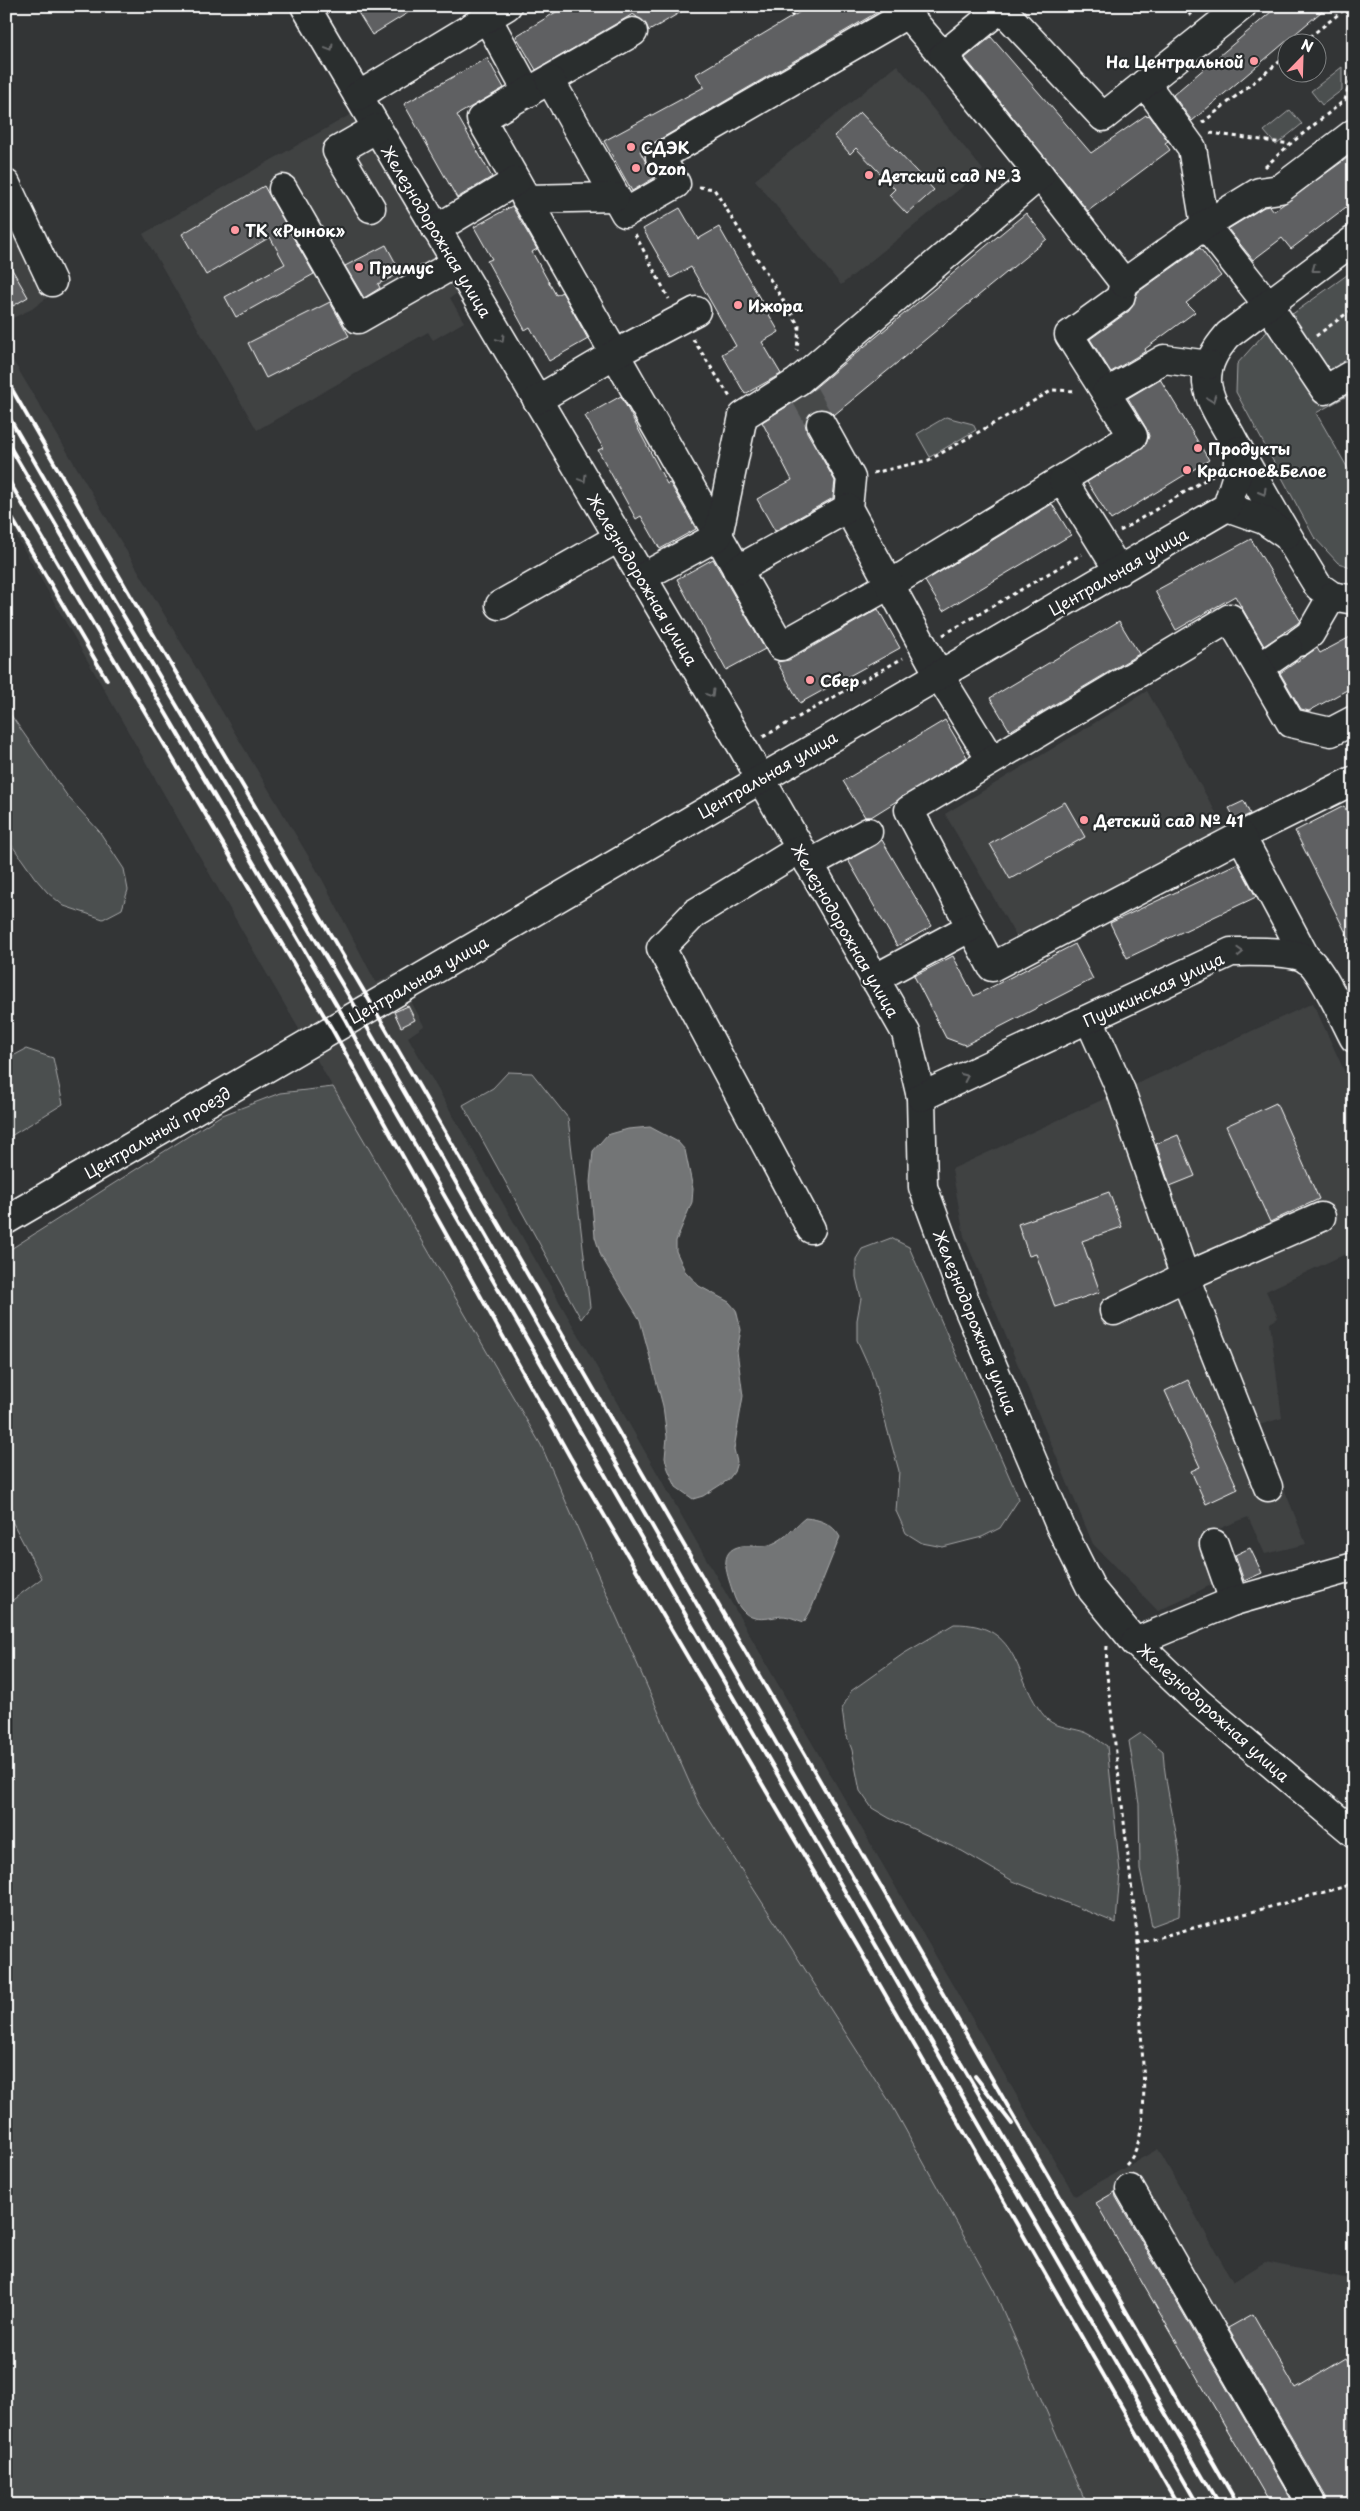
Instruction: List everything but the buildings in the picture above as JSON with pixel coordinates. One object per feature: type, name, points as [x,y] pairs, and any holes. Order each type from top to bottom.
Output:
[{"type":"street","name":"Железнодорожная улица","points":[[305,6],[760,778],[906,1033],[921,1097],[923,1187],[963,1296],[1061,1528],[1092,1590],[1135,1642],[1198,1702],[1354,1833]]},
{"type":"street","points":[[943,56],[1001,7],[1103,117],[1242,6]]},
{"type":"street","points":[[358,96],[497,12],[539,86],[620,205]]},
{"type":"street","points":[[436,229],[521,190],[620,205],[676,184],[660,157],[907,14],[1040,176],[1124,283]]},
{"type":"street","points":[[633,32],[481,119],[780,646],[889,585],[1064,481],[1133,436],[1069,335],[1120,298],[1124,283],[1205,225],[1259,192],[1280,189],[1354,133]]},
{"type":"street","points":[[1145,83],[1189,134],[1205,225],[1268,306],[1299,349],[1325,390],[1354,373]]},
{"type":"street","points":[[371,208],[337,151],[377,128]]},
{"type":"street","points":[[641,578],[718,536],[743,416],[799,387],[1040,176]]},
{"type":"street","points":[[6,184],[52,282]]},
{"type":"street","points":[[284,189],[358,319],[456,264]]},
{"type":"street","points":[[1259,668],[1310,634],[1343,598],[1318,586],[1288,537],[1211,399],[1207,383],[1209,366],[1216,349],[1228,335],[1354,240]]},
{"type":"street","points":[[537,400],[615,354],[688,315]]},
{"type":"street","points":[[1106,393],[1164,358],[1209,366]]},
{"type":"street","points":[[821,424],[851,478],[848,508],[939,675],[991,760]]},
{"type":"street","points":[[1239,450],[1237,475],[1227,507],[1264,520],[1288,537]]},
{"type":"street","points":[[1064,481],[1119,571]]},
{"type":"street","name":"Центральная улица","points":[[308,1043],[1227,507]]},
{"type":"street","points":[[737,570],[848,508]]},
{"type":"street","points":[[500,605],[618,538]]},
{"type":"street","points":[[1354,720],[1331,732],[1291,723],[1230,618],[909,810],[992,967],[1241,836],[1352,781],[1354,783]]},
{"type":"street","points":[[811,1229],[661,948],[694,913],[804,856],[868,832]]},
{"type":"street","points":[[1241,836],[1307,960],[1327,984],[1352,1028]]},
{"type":"street","points":[[874,978],[971,927]]},
{"type":"street","name":"Пушкинская улица","points":[[921,1097],[1231,952],[1267,951],[1307,960]]},
{"type":"street","points":[[1088,1019],[1121,1091],[1185,1277],[1268,1486]]},
{"type":"street","name":"Центральный проезд","points":[[6,1220],[308,1043]]},
{"type":"street","points":[[1114,1311],[1185,1277],[1322,1218]]},
{"type":"street","points":[[1214,1544],[1234,1601]]},
{"type":"street","points":[[1135,1642],[1234,1601],[1354,1567]]},
{"type":"street","points":[[1126,2178],[1312,2505]]},
{"type":"path","points":[[787,6],[793,17]]},
{"type":"path","points":[[1316,32],[1349,6]]},
{"type":"path","points":[[1189,134],[1278,63]]},
{"type":"path","points":[[1261,171],[1290,144],[1345,100],[1354,66]]},
{"type":"path","points":[[1189,134],[1290,144]]},
{"type":"path","points":[[676,184],[714,190],[799,326],[799,387]]},
{"type":"path","points":[[620,205],[688,315],[743,416]]},
{"type":"path","points":[[1299,349],[1354,308]]},
{"type":"path","points":[[851,478],[929,460],[1053,390],[1106,393]]},
{"type":"path","points":[[1109,1610],[1106,1666],[1138,1943],[1145,2089],[1140,2134],[1135,2151],[1127,2164],[1126,2178]]},
{"type":"path","points":[[1138,1943],[1354,1884]]},
{"type":"shaded area","name":"Детский сад № 3","points":[[897,65],[983,170],[841,285],[755,180]]},
{"type":"shaded area","points":[[1342,67],[1342,90],[1322,105],[1311,91],[1323,82],[1328,82],[1328,78]]},
{"type":"shaded area","points":[[1290,110],[1302,124],[1276,145],[1264,131]]},
{"type":"shaded area","points":[[355,112],[459,292],[450,298],[464,322],[433,340],[428,332],[257,430],[143,234]]},
{"type":"shaded area","points":[[6,208],[49,296],[32,309],[6,321]]},
{"type":"shaded area","points":[[1354,270],[1354,392],[1316,413],[1350,472],[1354,470],[1354,568],[1338,563],[1314,537],[1236,392],[1237,364],[1263,335]]},
{"type":"shaded area","points":[[6,349],[322,879],[376,983],[396,972],[424,1026],[408,1037],[772,1674],[1075,2196],[1158,2149],[1233,2282],[1265,2262],[1354,2280],[1354,2505],[1087,2505],[994,2290],[893,2107],[698,1802],[541,1445],[271,981],[6,518]]},
{"type":"shaded area","points":[[946,417],[973,424],[976,430],[930,457],[917,434]]},
{"type":"shaded area","name":"Детский сад № 41","points":[[1147,691],[1224,827],[1017,938],[945,814]]},
{"type":"shaded area","points":[[6,708],[68,797],[99,831],[124,869],[128,890],[122,909],[103,919],[64,906],[48,893],[6,837]]},
{"type":"shaded area","points":[[1313,1003],[1354,1092],[1354,1250],[1266,1291],[1278,1318],[1270,1323],[1282,1418],[1259,1425],[1306,1544],[1265,1554],[1248,1517],[1199,1537],[1213,1584],[1158,1611],[1093,1544],[964,1236],[952,1169]]},
{"type":"shaded area","points":[[26,1049],[53,1058],[63,1104],[6,1139],[6,1057],[13,1056]]},
{"type":"shaded area","points":[[508,1072],[532,1073],[568,1118],[590,1307],[581,1319],[463,1105],[493,1088]]},
{"type":"shaded area","points":[[333,1087],[541,1445],[698,1802],[893,2107],[994,2290],[1087,2505],[6,2505],[6,1605],[42,1578],[6,1510],[6,1252],[220,1116],[280,1093]]},
{"type":"shaded area","points":[[650,1127],[678,1142],[685,1150],[693,1189],[692,1202],[676,1241],[676,1251],[685,1271],[699,1286],[729,1302],[736,1310],[741,1330],[737,1351],[743,1396],[734,1449],[737,1462],[734,1472],[728,1480],[703,1496],[693,1499],[676,1487],[668,1469],[665,1458],[667,1437],[663,1406],[640,1320],[601,1256],[595,1237],[590,1182],[593,1151],[607,1135],[628,1129]]},
{"type":"shaded area","points":[[891,1238],[909,1247],[1019,1499],[1000,1528],[982,1537],[943,1547],[922,1543],[906,1533],[896,1511],[899,1471],[871,1371],[857,1340],[857,1320],[861,1298],[856,1277],[856,1259],[862,1249]]},
{"type":"shaded area","points":[[805,1518],[826,1523],[840,1537],[810,1612],[804,1622],[785,1616],[762,1619],[747,1615],[736,1601],[729,1580],[726,1559],[729,1553],[742,1546],[761,1546],[777,1542]]},
{"type":"shaded area","points":[[954,1624],[977,1626],[994,1633],[1005,1644],[1014,1658],[1028,1689],[1048,1720],[1056,1725],[1083,1731],[1107,1746],[1120,1872],[1116,1923],[1013,1881],[962,1851],[889,1818],[872,1808],[860,1791],[852,1750],[845,1731],[842,1709],[851,1691],[903,1654]]},
{"type":"shaded area","points":[[1141,1733],[1163,1751],[1166,1782],[1178,1842],[1181,1873],[1179,1916],[1152,1926],[1140,1870],[1139,1804],[1129,1741]]},
{"type":"tunnel","points":[[805,395],[821,424]]},
{"type":"railway","points":[[6,379],[129,593],[372,1005],[1238,2505]]},
{"type":"railway","points":[[6,412],[116,603],[359,1013],[883,1930],[1219,2505]]},
{"type":"railway","points":[[6,440],[346,1021],[372,1070],[1198,2505]]},
{"type":"railway","points":[[6,476],[332,1029],[570,1457],[858,1947],[1178,2505]]},
{"type":"railway","points":[[6,508],[107,680]]},
{"type":"railway","points":[[975,2076],[1012,2124]]},
{"type":"place","name":"На Центральной","points":[[1254,61]]},
{"type":"place","name":"СДЭК","points":[[631,147]]},
{"type":"place","name":"Ozon","points":[[636,168]]},
{"type":"place","name":"Детский сад № 3","points":[[869,175]]},
{"type":"place","name":"ТК «Рынок»","points":[[235,230]]},
{"type":"place","name":"Примус","points":[[359,267]]},
{"type":"place","name":"Ижора","points":[[738,305]]},
{"type":"place","name":"Продукты","points":[[1198,448]]},
{"type":"place","name":"Красное&Белое","points":[[1187,470]]},
{"type":"place","name":"Сбер","points":[[810,680]]},
{"type":"place","name":"Детский сад № 41","points":[[1084,820]]}]
